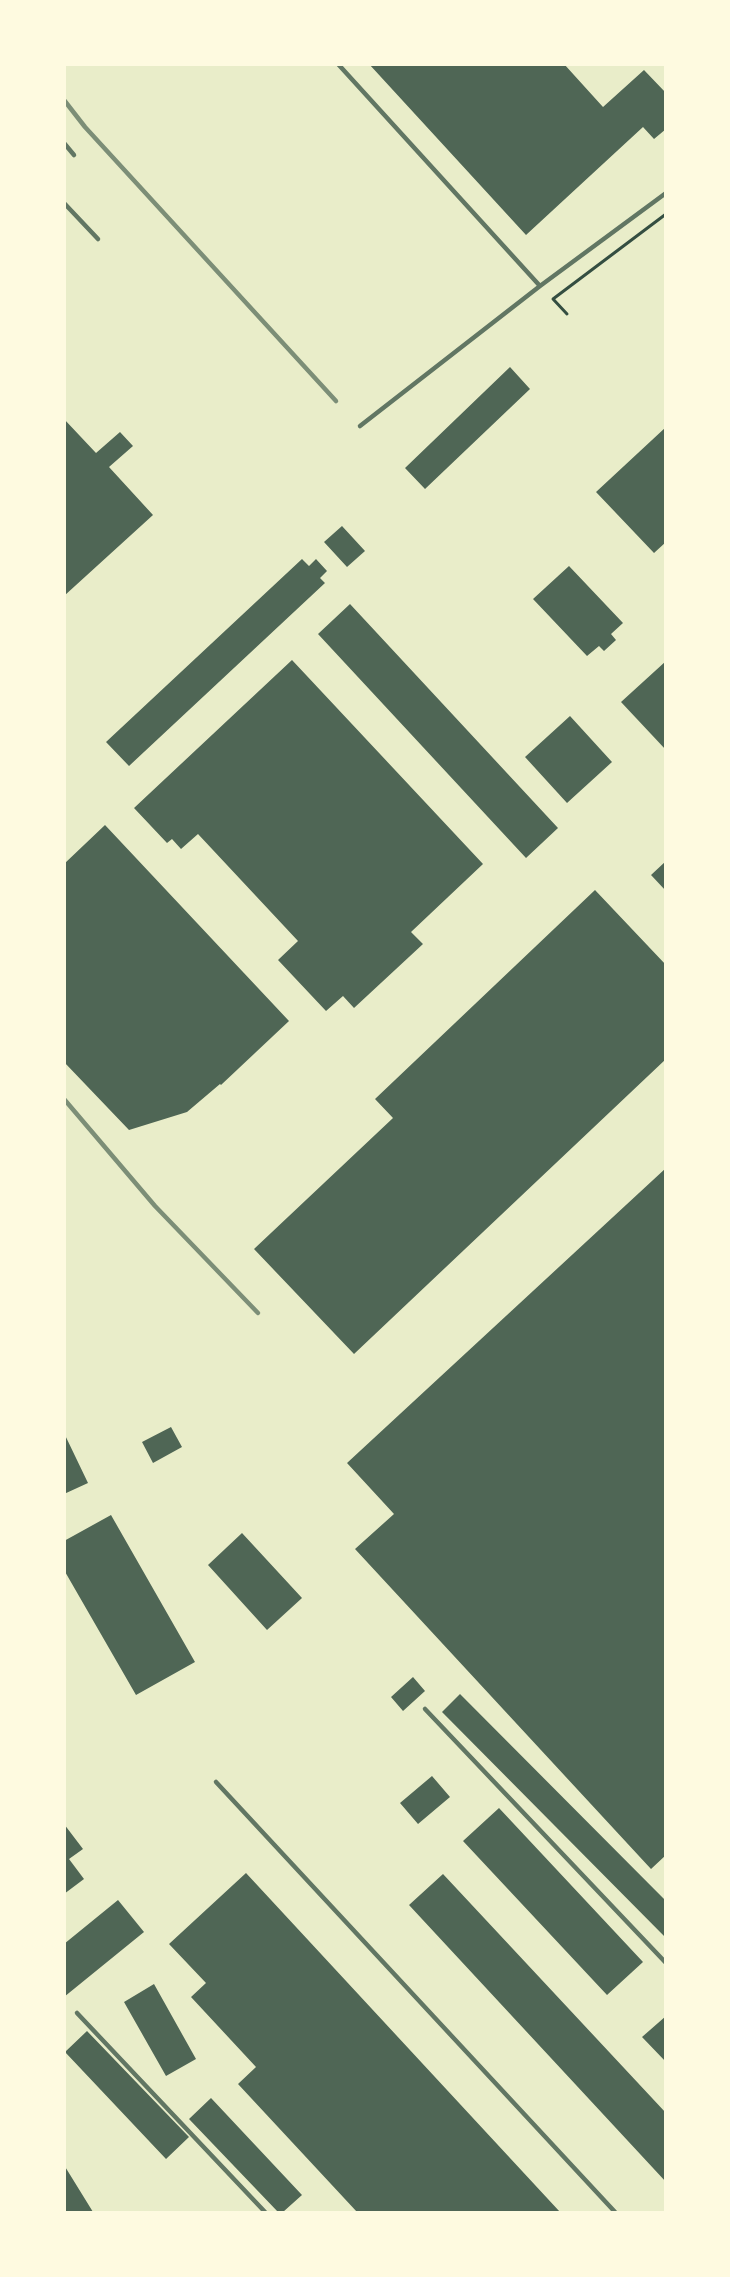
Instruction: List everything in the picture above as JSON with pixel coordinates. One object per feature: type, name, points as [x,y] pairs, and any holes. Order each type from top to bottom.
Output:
[{"type":"lane","points":[[338,64],[540,286]]},
{"type":"lane","points":[[64,143],[74,154]]},
{"type":"lane","points":[[360,426],[540,286],[666,193]]},
{"type":"lane","points":[[64,203],[98,239]]},
{"type":"lane","points":[[425,1709],[666,1962]]},
{"type":"lane","points":[[216,1782],[615,2212]]},
{"type":"lane","points":[[77,2013],[265,2212]]},
{"type":"path","points":[[567,314],[553,299],[666,214]]},
{"type":"building","points":[[369,64],[564,64],[603,107],[644,70],[666,93],[666,129],[654,139],[643,127],[526,235]]},
{"type":"building","points":[[510,367],[530,389],[425,489],[405,468]]},
{"type":"building","points":[[64,419],[96,453],[120,432],[133,446],[109,467],[153,515],[64,596]]},
{"type":"building","points":[[666,427],[666,542],[654,553],[596,492]]},
{"type":"building","points":[[342,526],[365,551],[347,567],[324,542]]},
{"type":"building","points":[[302,559],[309,566],[316,559],[327,571],[320,578],[325,583],[129,766],[106,742]]},
{"type":"building","points":[[569,566],[623,623],[611,634],[616,640],[604,651],[599,646],[587,656],[533,599]]},
{"type":"building","points":[[350,604],[558,828],[526,858],[318,634]]},
{"type":"building","points":[[292,660],[483,864],[411,932],[423,944],[354,1008],[343,996],[326,1011],[278,960],[298,941],[198,834],[181,849],[172,839],[167,843],[134,808]]},
{"type":"building","points":[[666,661],[666,750],[621,702]]},
{"type":"building","points":[[570,716],[612,762],[567,803],[525,757]]},
{"type":"building","points":[[105,825],[289,1021],[221,1085],[187,1112],[129,1130],[64,1062],[64,864]]},
{"type":"building","points":[[666,861],[666,891],[651,875]]},
{"type":"building","points":[[595,890],[666,965],[666,1059],[354,1354],[254,1249],[393,1118],[375,1099]]},
{"type":"building","points":[[666,1168],[666,1855],[651,1869],[355,1549],[394,1514],[347,1463]]},
{"type":"building","points":[[171,1427],[182,1447],[153,1463],[142,1442]]},
{"type":"building","points":[[64,1433],[88,1483],[64,1494]]},
{"type":"building","points":[[111,1515],[195,1662],[136,1695],[64,1570],[64,1541]]},
{"type":"building","points":[[242,1533],[302,1598],[267,1630],[208,1565]]},
{"type":"building","points":[[413,1677],[425,1691],[403,1711],[391,1697]]},
{"type":"building","points":[[460,1694],[666,1901],[666,1938],[442,1712]]},
{"type":"building","points":[[432,1776],[450,1797],[418,1824],[400,1803]]},
{"type":"building","points":[[499,1808],[643,1962],[607,1995],[463,1841]]},
{"type":"building","points":[[64,1824],[83,1849],[69,1859],[84,1879],[64,1894]]},
{"type":"building","points":[[246,1873],[560,2212],[357,2212],[238,2084],[256,2067],[191,1997],[206,1983],[169,1944]]},
{"type":"building","points":[[443,1874],[666,2113],[666,2182],[409,1905]]},
{"type":"building","points":[[118,1900],[144,1932],[64,1997],[64,1944]]},
{"type":"building","points":[[154,1984],[196,2059],[166,2076],[124,2002]]},
{"type":"building","points":[[666,2016],[666,2062],[642,2037]]},
{"type":"building","points":[[87,2031],[189,2137],[166,2159],[65,2052]]},
{"type":"building","points":[[211,2098],[302,2195],[283,2212],[278,2212],[189,2119]]},
{"type":"building","points":[[64,2165],[93,2212],[64,2212]]},
{"type":"railway","points":[[64,100],[85,127],[336,401]]},
{"type":"railway","points":[[64,1099],[155,1206],[258,1313]]}]
